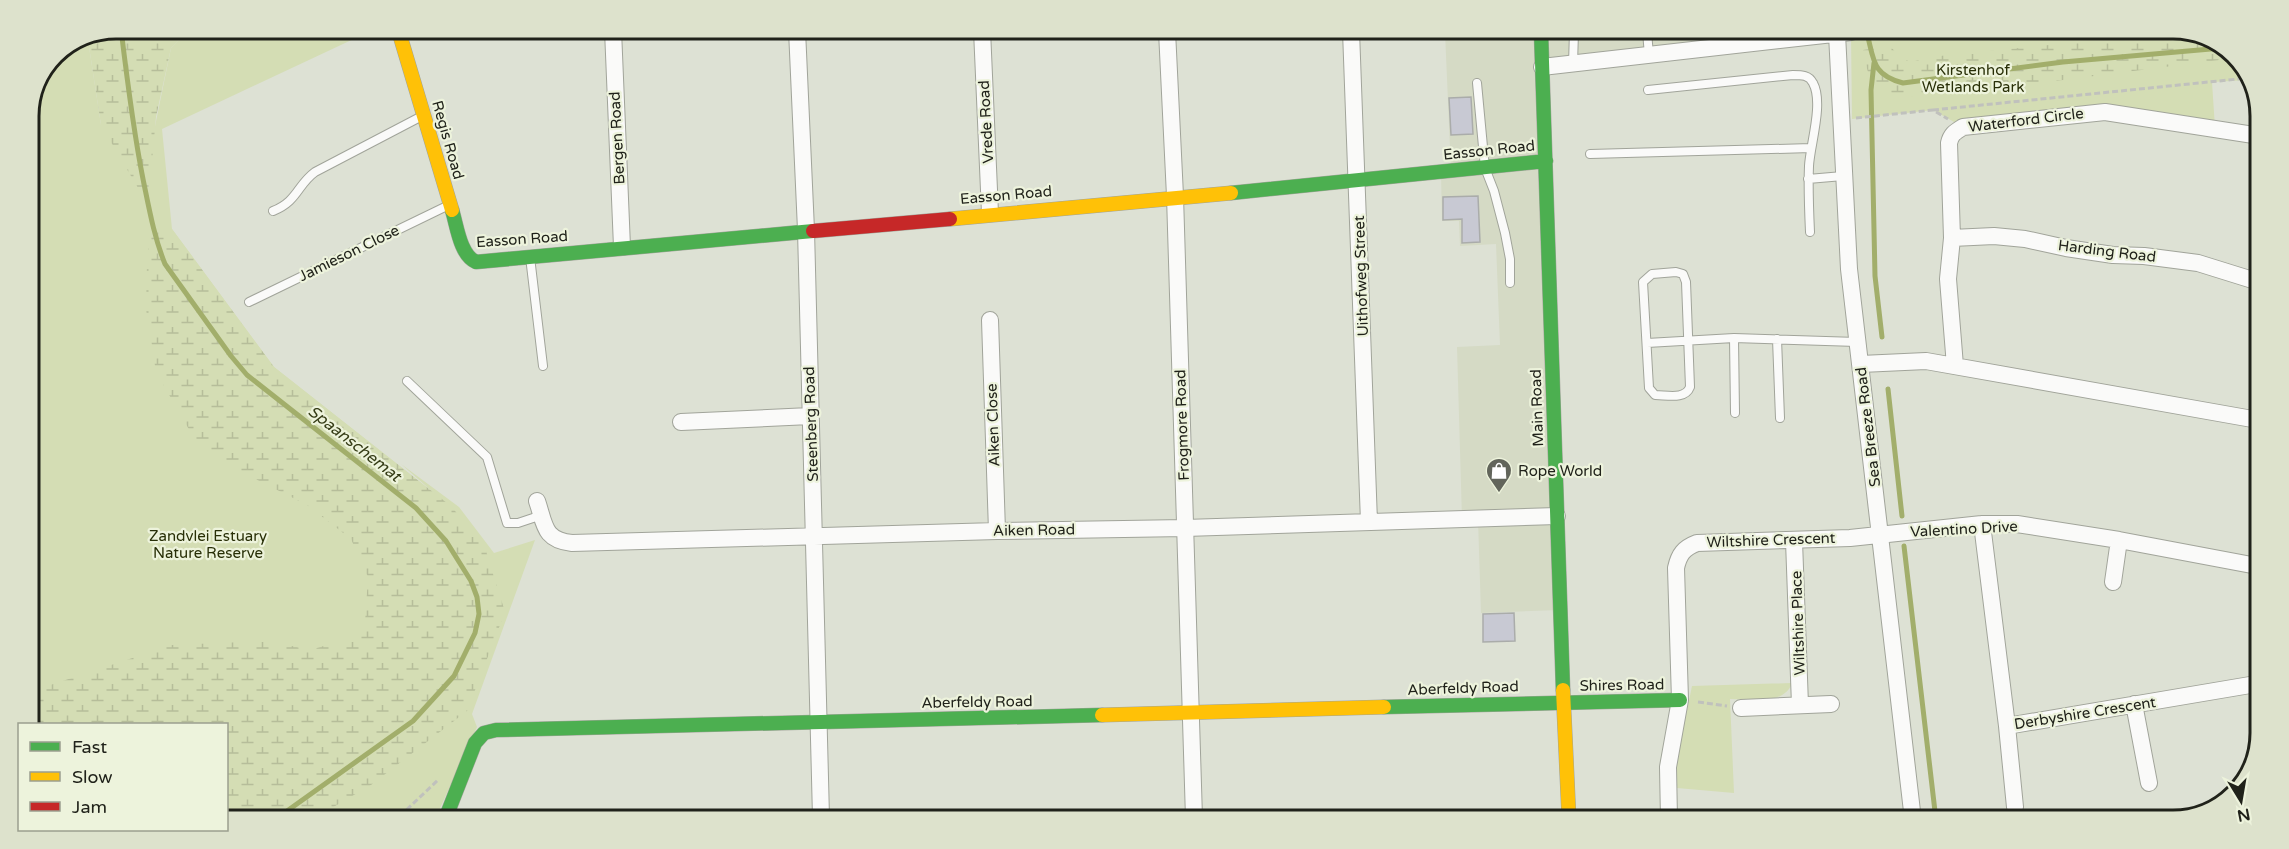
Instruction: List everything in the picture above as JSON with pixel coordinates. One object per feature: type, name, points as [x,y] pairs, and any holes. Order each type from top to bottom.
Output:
[{"type":"street","name":"Regis Road","points":[[401,39],[450,205],[469,259]]},
{"type":"street","name":"Bergen Road","points":[[613,39],[622,247]]},
{"type":"street","name":"Steenberg Road","points":[[797,39],[806,230],[821,810]]},
{"type":"street","name":"Vrede Road","points":[[982,39],[990,213]]},
{"type":"street","name":"Frogmore Road","points":[[1167,39],[1175,196],[1194,810]]},
{"type":"street","name":"Uithofweg Street","points":[[1351,39],[1369,522]]},
{"type":"street","name":"Main Road","points":[[1541,39],[1569,810]]},
{"type":"street","points":[[1542,67],[1795,39]]},
{"type":"street","name":"Sea Breeze Road","points":[[1845,39],[1841,84],[1843,176],[1849,269],[1911,810]]},
{"type":"street","name":"Waterford Circle","points":[[1955,366],[1948,279],[1952,238],[1951,136],[1963,127],[2105,112],[2250,134]]},
{"type":"street","name":"Easson Road","points":[[469,259],[476,262],[1358,181],[1546,161]]},
{"type":"street","name":"Harding Road","points":[[1952,238],[1994,236],[2025,238],[2066,248],[2113,255],[2144,256],[2199,263],[2250,279]]},
{"type":"street","name":"Aiken Close","points":[[990,320],[997,531]]},
{"type":"street","points":[[1861,364],[1926,361],[2250,419]]},
{"type":"street","points":[[681,422],[810,416]]},
{"type":"street","name":"Aiken Road","points":[[540,508],[546,531],[552,538],[572,543],[1185,528],[1557,516]]},
{"type":"street","name":"Valentino Drive","points":[[1880,534],[1982,524],[2017,524],[2250,565]]},
{"type":"street","name":"Derbyshire Crescent","points":[[1982,524],[2007,726],[2250,685]]},
{"type":"street","name":"Wiltshire Crescent","points":[[1669,810],[1668,767],[1680,700],[1676,568],[1682,551],[1697,543],[1794,541],[1880,534]]},
{"type":"street","points":[[2113,582],[2119,540]]},
{"type":"street","name":"Wiltshire Place","points":[[1794,541],[1800,705]]},
{"type":"street","name":"Shires Road","points":[[1564,702],[1680,700]]},
{"type":"street","name":"Aberfeldy Road","points":[[449,810],[475,743],[481,736],[490,732],[1564,702]]},
{"type":"street","points":[[1741,708],[1831,704]]},
{"type":"street","points":[[2134,704],[2149,783]]},
{"type":"street","points":[[2007,726],[2015,807]]},
{"type":"lane","points":[[1573,64],[1574,39]]},
{"type":"lane","points":[[1648,39],[1649,56]]},
{"type":"lane","points":[[1648,90],[1793,75],[1808,77],[1815,87],[1816,129],[1811,147],[1808,178],[1810,232]]},
{"type":"lane","points":[[1477,83],[1485,168],[1505,232],[1510,259],[1510,283]]},
{"type":"lane","points":[[273,211],[285,207],[315,172],[424,115]]},
{"type":"lane","points":[[1590,154],[1811,147]]},
{"type":"lane","points":[[1808,178],[1843,176]]},
{"type":"lane","name":"Jamieson Close","points":[[249,302],[450,205]]},
{"type":"lane","points":[[530,256],[543,366]]},
{"type":"lane","points":[[1676,272],[1683,274],[1686,282],[1690,387],[1688,393],[1655,395],[1650,391],[1647,343],[1643,282],[1652,274],[1676,272]]},
{"type":"lane","points":[[1647,343],[1734,338],[1857,342]]},
{"type":"lane","points":[[1734,338],[1735,413]]},
{"type":"lane","points":[[1777,339],[1780,418]]},
{"type":"lane","points":[[407,381],[487,457],[507,523],[518,523],[540,508]]},
{"type":"path","points":[[1862,118],[2240,79]]},
{"type":"path","points":[[1933,110],[1963,127]]},
{"type":"path","points":[[1680,700],[1741,708]]},
{"type":"path","points":[[406,810],[440,778]]},
{"type":"shaded area","points":[[1445,39],[1778,39],[1542,67],[1559,610],[1481,613],[1478,519],[1462,519],[1457,347],[1500,345],[1496,244],[1460,246],[1459,221],[1442,221],[1441,172],[1451,171]]},
{"type":"green space","points":[[116,39],[180,39],[171,48],[156,117],[148,205],[101,125],[89,44],[101,40]]},
{"type":"green space","name":"Zandvlei Estuary Nature Reserve","points":[[180,39],[354,39],[162,129],[172,229],[274,367],[435,494],[401,464],[459,507],[494,553],[535,540],[472,714],[477,727],[439,810],[228,810],[228,723],[39,723],[40,101],[52,73],[73,52],[89,44],[101,125],[154,131],[171,48]]},
{"type":"green space","name":"Kirstenhof Wetlands Park","points":[[1851,39],[2188,40],[2220,55],[2234,69],[2241,80],[2212,82],[2215,128],[2105,112],[1963,127],[1933,110],[1852,119]]},
{"type":"green space","points":[[2107,39],[2173,39],[2198,43],[2224,59],[1894,98],[1874,84],[1863,50],[1890,46],[1899,56],[1910,62],[1940,56]]},
{"type":"green space","points":[[172,229],[274,367],[452,507],[486,551],[505,612],[467,711],[371,785],[328,810],[228,810],[228,723],[39,723],[39,689],[172,645],[269,641],[310,650],[344,640],[365,623],[368,577],[351,539],[307,505],[202,452],[156,372],[146,309],[150,234]]},
{"type":"green space","points":[[1792,683],[1782,695],[1774,698],[1766,700],[1730,699],[1734,793],[1677,788],[1677,759],[1692,686]]},
{"type":"building","points":[[1471,97],[1473,134],[1451,135],[1449,98]]},
{"type":"building","points":[[1478,196],[1480,242],[1462,243],[1462,219],[1443,220],[1443,197]]},
{"type":"building","points":[[1514,613],[1515,641],[1483,642],[1483,614]]},
{"type":"waterway","name":"Spaanschemat","points":[[122,39],[139,160],[152,222],[165,264],[247,375],[416,508],[446,541],[471,581],[477,597],[479,614],[475,633],[454,676],[413,721],[288,810]]},
{"type":"waterway","points":[[1868,39],[1873,59],[1880,71],[1885,76],[1903,83],[2063,62],[2210,49]]},
{"type":"waterway","points":[[1874,63],[1871,90],[1875,276],[1882,337]]},
{"type":"waterway","points":[[1888,389],[1902,516]]},
{"type":"waterway","points":[[1904,546],[1935,810]]},
{"type":"traffic: fast","points":[[1541,39],[1563,690]]},
{"type":"traffic: fast","points":[[1231,193],[1546,161]]},
{"type":"traffic: fast","points":[[452,210],[463,247],[476,262],[813,231]]},
{"type":"traffic: fast","points":[[1384,707],[1680,700]]},
{"type":"traffic: fast","points":[[449,810],[475,743],[484,733],[496,730],[1102,715]]},
{"type":"traffic: slow","points":[[401,39],[452,210]]},
{"type":"traffic: slow","points":[[950,219],[1231,193]]},
{"type":"traffic: slow","points":[[1563,690],[1569,810]]},
{"type":"traffic: slow","points":[[1102,715],[1384,707]]},
{"type":"traffic: jam","points":[[813,231],[950,219]]},
{"type":"place","name":"Rope World","points":[[1499,494]]}]
